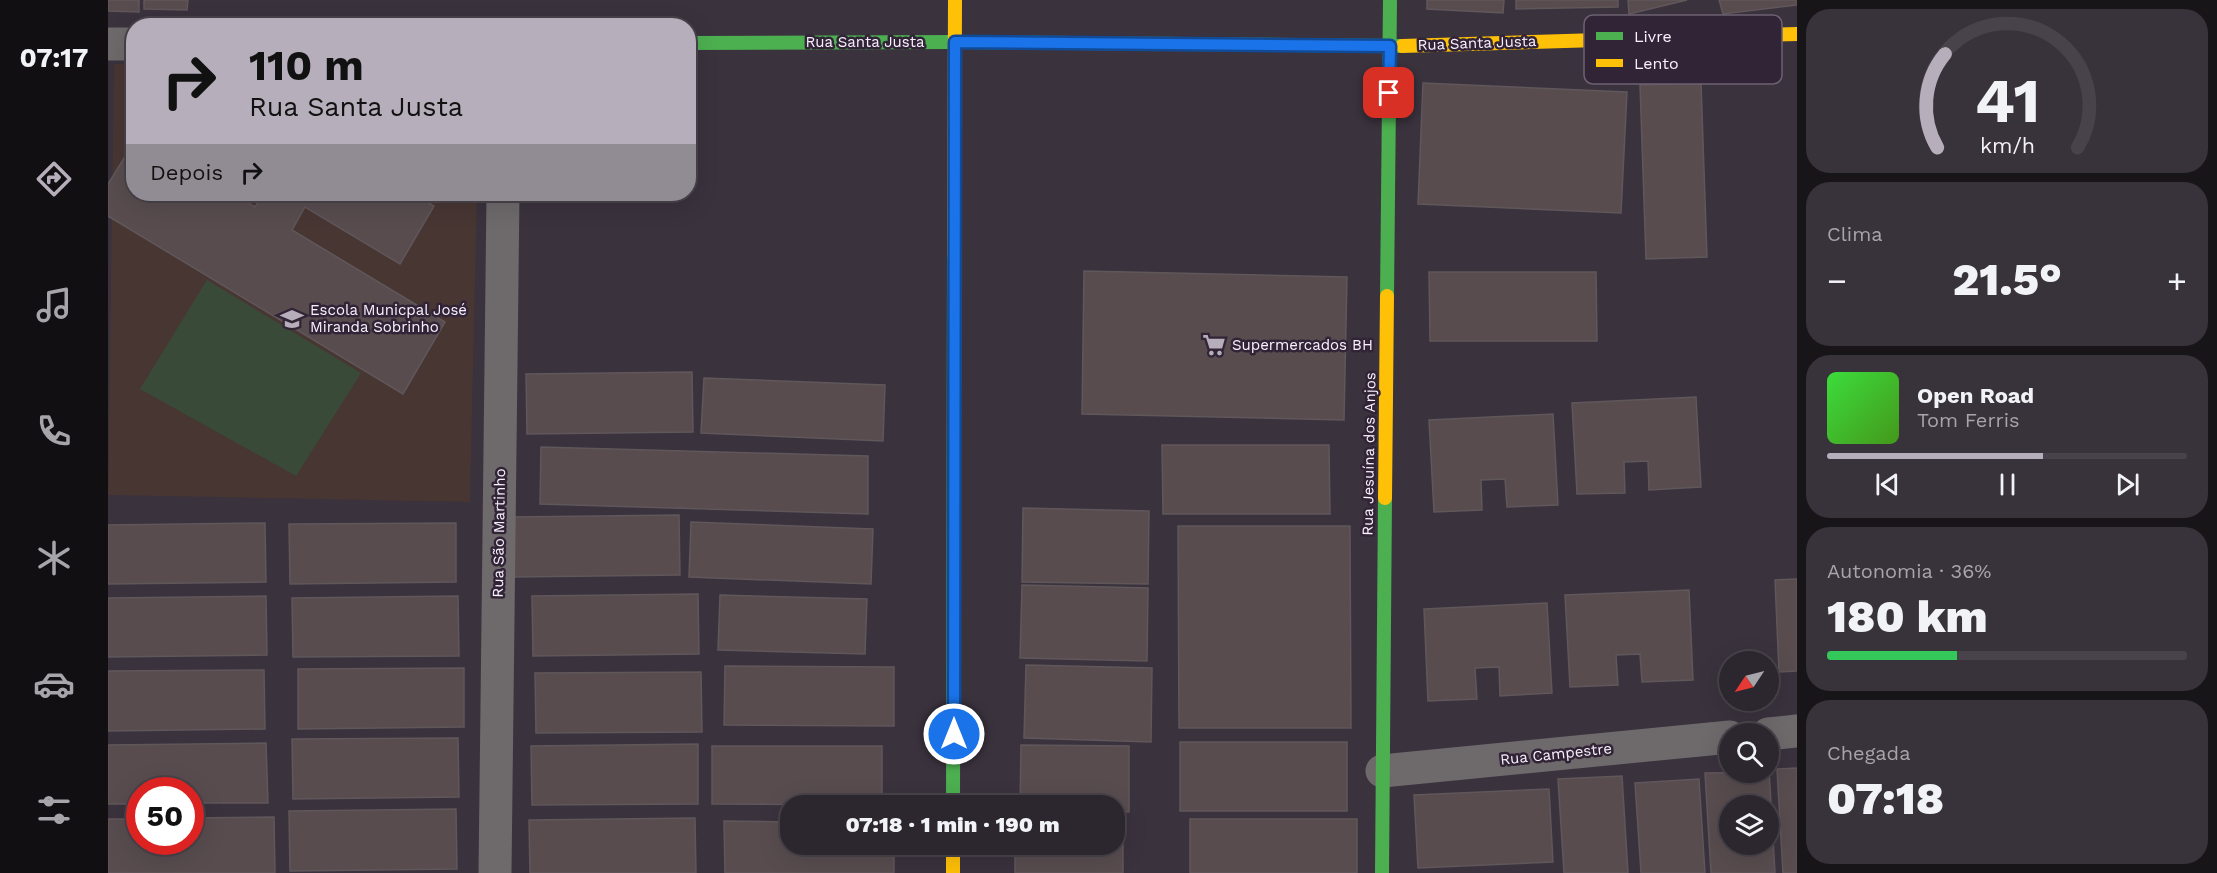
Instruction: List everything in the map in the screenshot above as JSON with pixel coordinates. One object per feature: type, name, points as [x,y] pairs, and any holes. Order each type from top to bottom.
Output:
[{"type":"street","points":[[953,795],[956,0]]},
{"type":"street","name":"Rua Jesuína dos Anjos","points":[[1382,873],[1390,0]]},
{"type":"street","name":"Rua Santa Justa","points":[[1782,34],[1797,34]]},
{"type":"street","name":"Rua Santa Justa","points":[[696,43],[955,42],[1390,46],[1584,40]]},
{"type":"street","points":[[108,44],[126,44]]},
{"type":"street","name":"Rua São Martinho","points":[[495,873],[503,201]]},
{"type":"street","points":[[1779,733],[1797,731]]},
{"type":"street","name":"Rua Campestre","points":[[1382,771],[1719,738]]},
{"type":"street","points":[[953,855],[953,873]]},
{"type":"shaded area","name":"Escola Municpal José Miranda Sobrinho","points":[[114,64],[126,64],[126,201],[477,201],[470,502],[108,495]]},
{"type":"green space","points":[[207,280],[361,373],[296,476],[140,389]]},
{"type":"building","points":[[108,0],[139,0],[139,12],[108,11]]},
{"type":"building","points":[[144,0],[188,0],[187,10],[144,9]]},
{"type":"building","points":[[1427,0],[1504,0],[1503,13],[1427,9]]},
{"type":"building","points":[[1516,0],[1618,0],[1618,7],[1516,9]]},
{"type":"building","points":[[1628,0],[1687,0],[1629,14]]},
{"type":"building","points":[[1719,0],[1797,0],[1797,5],[1723,14]]},
{"type":"building","points":[[1423,83],[1627,92],[1621,213],[1418,204]]},
{"type":"building","points":[[1701,84],[1707,257],[1646,259],[1640,85]]},
{"type":"building","points":[[126,155],[126,201],[245,201],[255,207],[259,201],[425,201],[434,206],[400,264],[305,207],[292,230],[445,322],[403,394],[108,216],[108,184]]},
{"type":"building","name":"Supermercados BH","points":[[1084,271],[1347,277],[1344,420],[1082,414]]},
{"type":"building","points":[[1429,272],[1596,272],[1597,341],[1430,341]]},
{"type":"building","points":[[692,372],[693,432],[527,434],[526,374]]},
{"type":"building","points":[[704,378],[885,385],[883,441],[701,433]]},
{"type":"building","points":[[1696,397],[1701,487],[1649,490],[1648,461],[1624,462],[1625,493],[1577,494],[1572,403]]},
{"type":"building","points":[[1553,414],[1558,505],[1507,507],[1505,479],[1481,480],[1482,510],[1434,512],[1429,420]]},
{"type":"building","points":[[1162,445],[1329,445],[1330,514],[1163,514]]},
{"type":"building","points":[[541,447],[868,456],[868,514],[540,504]]},
{"type":"building","points":[[1023,508],[1149,511],[1148,584],[1022,582]]},
{"type":"building","points":[[679,515],[680,575],[514,577],[513,517]]},
{"type":"building","points":[[691,522],[873,529],[871,584],[689,577]]},
{"type":"building","points":[[265,523],[266,582],[108,584],[108,525]]},
{"type":"building","points":[[456,523],[456,582],[290,584],[289,524]]},
{"type":"building","points":[[1178,526],[1350,526],[1351,728],[1179,728]]},
{"type":"building","points":[[1797,579],[1797,671],[1779,672],[1775,580]]},
{"type":"building","points":[[1022,585],[1148,588],[1147,661],[1020,658]]},
{"type":"building","points":[[1689,590],[1693,680],[1642,682],[1640,654],[1616,655],[1618,685],[1570,687],[1565,595]]},
{"type":"building","points":[[698,594],[699,654],[533,656],[532,596]]},
{"type":"building","points":[[720,595],[867,599],[865,654],[718,650]]},
{"type":"building","points":[[266,596],[267,655],[108,657],[108,598]]},
{"type":"building","points":[[458,596],[459,656],[293,657],[292,598]]},
{"type":"building","points":[[1547,603],[1552,693],[1500,696],[1499,667],[1475,668],[1477,699],[1428,701],[1424,609]]},
{"type":"building","points":[[1026,665],[1152,668],[1151,742],[1024,738]]},
{"type":"building","points":[[725,666],[894,667],[894,726],[724,725]]},
{"type":"building","points":[[464,668],[464,727],[298,729],[298,669]]},
{"type":"building","points":[[264,670],[265,729],[108,731],[108,671]]},
{"type":"building","points":[[701,672],[702,732],[536,733],[535,673]]},
{"type":"building","points":[[458,738],[459,797],[293,799],[292,739]]},
{"type":"building","points":[[1180,742],[1347,742],[1347,811],[1180,811]]},
{"type":"building","points":[[266,743],[268,803],[204,803],[204,777],[126,777],[126,804],[108,804],[108,745]]},
{"type":"building","points":[[698,744],[698,804],[532,805],[531,746]]},
{"type":"building","points":[[1021,745],[1129,746],[1129,812],[1125,812],[1125,795],[1020,795]]},
{"type":"building","points":[[712,746],[882,746],[882,795],[780,795],[780,804],[712,804]]},
{"type":"building","points":[[1797,768],[1797,873],[1783,873],[1779,769]]},
{"type":"building","points":[[1705,773],[1719,773],[1719,783],[1770,783],[1770,795],[1719,795],[1719,855],[1774,855],[1775,873],[1711,873]]},
{"type":"building","points":[[1622,776],[1628,873],[1564,873],[1558,779]]},
{"type":"building","points":[[1699,779],[1705,873],[1641,873],[1635,783]]},
{"type":"building","points":[[1549,789],[1553,862],[1418,868],[1414,795]]},
{"type":"building","points":[[456,809],[457,869],[290,871],[289,811]]},
{"type":"building","points":[[274,817],[275,873],[108,873],[108,819],[126,819],[126,855],[204,855],[204,818]]},
{"type":"building","points":[[695,818],[696,873],[530,873],[529,820]]},
{"type":"building","points":[[1190,819],[1357,819],[1357,873],[1190,873]]},
{"type":"building","points":[[724,821],[780,822],[780,855],[894,855],[894,873],[725,873]]},
{"type":"building","points":[[1015,855],[1123,855],[1123,873],[1015,873]]},
{"type":"traffic: fast","points":[[1387,296],[1390,0]]},
{"type":"traffic: fast","points":[[696,43],[955,42],[1402,46]]},
{"type":"traffic: fast","points":[[953,795],[954,255]]},
{"type":"traffic: fast","points":[[1382,873],[1385,498]]},
{"type":"traffic: slow","points":[[954,255],[955,0]]},
{"type":"traffic: slow","points":[[1782,34],[1797,34]]},
{"type":"traffic: slow","points":[[1402,46],[1584,40]]},
{"type":"traffic: slow","points":[[1385,498],[1387,296]]},
{"type":"traffic: slow","points":[[953,855],[953,873]]},
{"type":"place","name":"Escola Municpal José Miranda Sobrinho","points":[[292,319]]},
{"type":"place","name":"Supermercados BH","points":[[1214,345]]},
{"type":"route","points":[[954,734],[955,42],[1390,46],[1389,93]]}]
